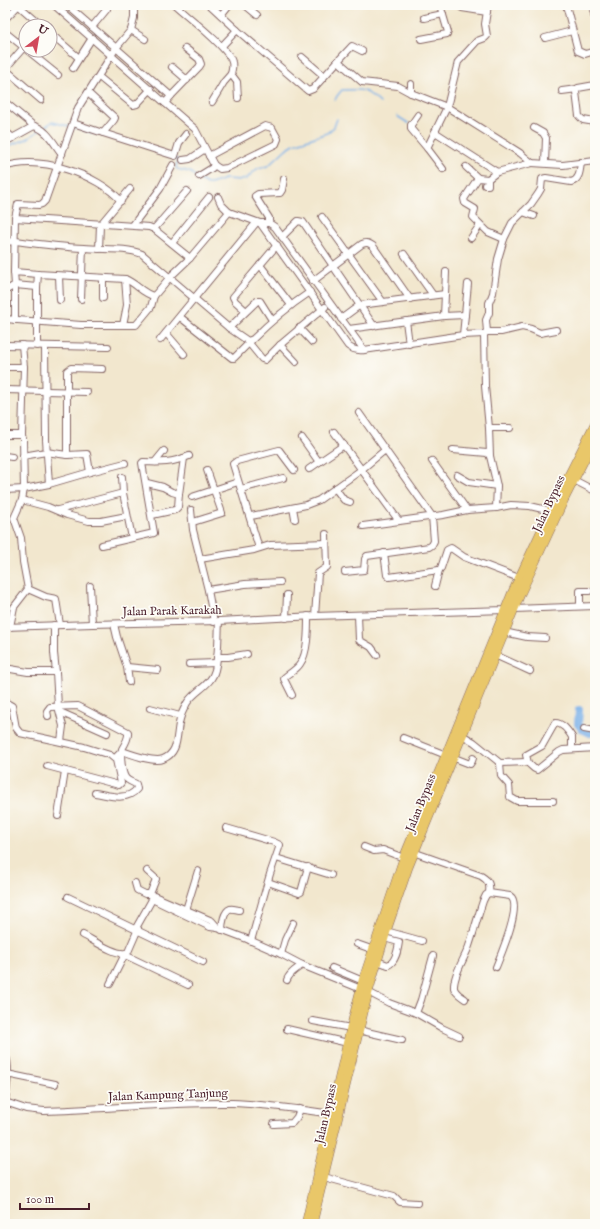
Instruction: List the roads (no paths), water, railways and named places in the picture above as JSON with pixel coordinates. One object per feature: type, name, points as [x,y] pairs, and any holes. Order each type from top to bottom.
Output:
[{"type":"highway","name":"Jalan Bypass","points":[[449,756],[462,735],[471,710],[495,656],[504,632],[509,610],[520,578],[551,511],[595,424]]},
{"type":"highway","name":"Jalan Bypass","points":[[509,610],[595,438]]},
{"type":"highway","points":[[306,1224],[348,1043],[355,1029],[374,950],[404,858],[436,787],[509,610]]},
{"type":"highway","name":"Jalan Bypass","points":[[364,988],[377,961],[436,787]]},
{"type":"highway","name":"Jalan Bypass","points":[[312,1224],[324,1177],[355,1029]]},
{"type":"street","points":[[5,19],[18,5],[33,18]]},
{"type":"street","points":[[54,5],[195,129],[205,149],[214,165],[220,169],[227,168],[276,144],[278,139],[272,128],[265,126],[209,156]]},
{"type":"street","points":[[67,5],[171,96]]},
{"type":"street","points":[[92,27],[107,9],[106,5]]},
{"type":"street","points":[[15,320],[14,272],[18,204],[39,205],[44,202],[58,167],[78,108],[116,48],[131,30],[134,18],[134,5]]},
{"type":"street","points":[[175,5],[222,46],[233,63],[231,74],[224,82],[212,102]]},
{"type":"street","points":[[210,5],[308,91],[314,89],[352,46],[362,52]]},
{"type":"street","points":[[221,15],[229,5]]},
{"type":"street","points":[[245,5],[257,15]]},
{"type":"street","points":[[421,39],[448,33],[449,31],[440,5]]},
{"type":"street","points":[[427,148],[447,107],[458,62],[477,42],[486,36],[485,24],[488,5]]},
{"type":"street","points":[[566,5],[578,51],[585,54],[595,51]]},
{"type":"street","points":[[592,5],[595,18]]},
{"type":"street","points":[[462,8],[487,12]]},
{"type":"street","points":[[424,18],[443,14]]},
{"type":"street","points":[[79,27],[85,21]]},
{"type":"street","points":[[131,30],[145,38]]},
{"type":"street","points":[[222,46],[237,30]]},
{"type":"street","points":[[545,38],[572,31]]},
{"type":"street","points":[[5,32],[18,43]]},
{"type":"street","points":[[73,68],[92,38]]},
{"type":"street","points":[[58,40],[79,58]]},
{"type":"street","points":[[165,103],[200,67],[201,64],[199,59],[185,48]]},
{"type":"street","points":[[18,57],[5,69],[41,100]]},
{"type":"street","points":[[302,57],[324,76]]},
{"type":"street","points":[[37,58],[58,75]]},
{"type":"street","points":[[338,61],[362,82],[393,85],[447,107],[520,153],[532,163]]},
{"type":"street","points":[[172,67],[187,80]]},
{"type":"street","points":[[231,74],[237,82],[238,98]]},
{"type":"street","points":[[99,77],[133,105],[138,104],[151,89]]},
{"type":"street","points":[[411,84],[411,93]]},
{"type":"street","points":[[562,91],[595,85]]},
{"type":"street","points":[[577,89],[576,92],[579,116],[583,120],[595,122]]},
{"type":"street","points":[[88,93],[115,118],[103,134]]},
{"type":"street","points":[[5,102],[46,132],[62,154]]},
{"type":"street","points":[[418,115],[411,126],[412,129],[415,135],[443,169]]},
{"type":"street","points":[[5,142],[36,126]]},
{"type":"street","points":[[72,126],[175,156],[177,145],[186,134]]},
{"type":"street","points":[[534,128],[543,133],[546,138],[545,163]]},
{"type":"street","points":[[5,131],[13,138]]},
{"type":"street","points":[[434,132],[497,172]]},
{"type":"street","points":[[184,160],[190,159],[205,149]]},
{"type":"street","points":[[466,167],[478,178],[486,182],[497,172],[532,163],[563,165],[595,161]]},
{"type":"street","points":[[496,508],[497,486],[490,456],[485,386],[485,333],[486,320],[489,313],[489,303],[493,293],[498,259],[504,239],[512,223],[538,194],[541,189],[542,179],[546,178],[571,182],[575,181],[578,178],[581,162]]},
{"type":"street","points":[[5,167],[25,163],[70,170],[105,186],[121,201]]},
{"type":"street","points":[[132,225],[160,188],[173,165]]},
{"type":"street","points":[[199,176],[212,168],[214,165]]},
{"type":"street","points":[[269,223],[269,218],[255,196],[258,194],[280,193],[284,178]]},
{"type":"street","points":[[478,178],[464,199],[467,205],[474,208],[475,210],[473,216],[480,225],[488,232],[504,239]]},
{"type":"street","points":[[99,249],[100,225],[130,189]]},
{"type":"street","points":[[154,229],[187,191]]},
{"type":"street","points":[[172,243],[209,196]]},
{"type":"street","points":[[218,197],[221,204],[229,212],[258,223],[269,223],[275,227],[364,350]]},
{"type":"street","points":[[5,319],[37,322],[136,325],[151,307],[154,296],[170,277],[190,258],[229,212]]},
{"type":"street","points":[[523,212],[534,216]]},
{"type":"street","points":[[322,217],[383,302]]},
{"type":"street","points":[[16,218],[100,225],[132,225],[154,229],[190,258]]},
{"type":"street","points":[[282,238],[298,221],[303,222],[374,326]]},
{"type":"street","points":[[258,223],[277,246],[348,346],[355,350],[409,344],[463,335],[501,332],[522,327],[540,333],[556,330]]},
{"type":"street","points":[[160,340],[258,223]]},
{"type":"street","points":[[472,238],[480,225]]},
{"type":"street","points":[[5,242],[16,241],[142,254],[229,328],[248,341],[251,341],[263,360],[265,360],[299,328],[330,304]]},
{"type":"street","points":[[313,280],[362,244],[369,243],[373,246],[410,299]]},
{"type":"street","points":[[246,311],[233,298],[277,246]]},
{"type":"street","points":[[81,299],[83,248]]},
{"type":"street","points":[[404,254],[433,295]]},
{"type":"street","points":[[260,265],[291,305]]},
{"type":"street","points":[[14,272],[125,279],[135,284],[151,296],[154,296]]},
{"type":"street","points":[[444,316],[446,272]]},
{"type":"street","points":[[37,346],[38,274]]},
{"type":"street","points":[[59,276],[60,300]]},
{"type":"street","points":[[103,278],[103,298]]},
{"type":"street","points":[[123,325],[127,305],[125,279]]},
{"type":"street","points":[[463,335],[468,284]]},
{"type":"street","points":[[5,290],[14,285],[37,287]]},
{"type":"street","points":[[180,317],[232,358],[234,358],[272,320],[310,292]]},
{"type":"street","points":[[341,319],[360,305],[445,294]]},
{"type":"street","points":[[229,328],[258,301],[272,320]]},
{"type":"street","points":[[349,329],[444,316],[465,315]]},
{"type":"street","points":[[406,321],[409,344]]},
{"type":"street","points":[[299,328],[312,342]]},
{"type":"street","points":[[166,334],[184,354]]},
{"type":"street","points":[[5,345],[108,347]]},
{"type":"street","points":[[280,345],[296,362]]},
{"type":"street","points":[[5,435],[22,435],[24,367],[22,346]]},
{"type":"street","points":[[45,346],[46,452],[50,484]]},
{"type":"street","points":[[5,367],[24,367]]},
{"type":"street","points":[[66,454],[67,371],[68,369],[102,368]]},
{"type":"street","points":[[5,390],[87,392]]},
{"type":"street","points":[[345,572],[363,571],[365,569],[365,559],[367,556],[432,545],[434,541],[432,516],[359,413]]},
{"type":"street","points":[[489,428],[510,428]]},
{"type":"street","points":[[334,432],[399,521]]},
{"type":"street","points":[[302,438],[319,462]]},
{"type":"street","points":[[8,627],[14,607],[28,589],[23,562],[21,538],[14,518],[22,500],[24,489],[23,439]]},
{"type":"street","points":[[309,469],[344,445]]},
{"type":"street","points":[[259,548],[233,464],[234,462],[279,450],[294,470]]},
{"type":"street","points":[[250,516],[306,505],[319,500],[361,470],[385,450]]},
{"type":"street","points":[[453,450],[487,453],[490,456]]},
{"type":"street","points":[[155,462],[164,451]]},
{"type":"street","points":[[23,456],[46,452],[87,454],[90,472]]},
{"type":"street","points":[[102,545],[154,533],[147,483],[142,463],[176,462],[186,457],[178,507],[176,510],[152,515]]},
{"type":"street","points":[[432,461],[467,510]]},
{"type":"street","points":[[5,490],[24,489],[50,484],[125,463]]},
{"type":"street","points":[[193,522],[222,513],[208,470]]},
{"type":"street","points":[[456,475],[469,482],[497,486]]},
{"type":"street","points":[[122,478],[123,494],[132,538]]},
{"type":"street","points":[[241,489],[283,478]]},
{"type":"street","points":[[574,480],[595,491]]},
{"type":"street","points":[[192,496],[238,482]]},
{"type":"street","points":[[147,483],[179,494]]},
{"type":"street","points":[[335,488],[344,500],[350,502]]},
{"type":"street","points":[[58,510],[123,494]]},
{"type":"street","points":[[22,500],[58,510],[67,515],[89,521],[101,521],[127,516]]},
{"type":"street","points":[[363,526],[467,510],[496,508],[511,505],[521,505],[551,511]]},
{"type":"street","points":[[292,508],[295,519]]},
{"type":"street","points":[[122,751],[134,756],[156,760],[163,760],[174,752],[180,716],[188,702],[205,686],[214,672],[216,660],[217,622],[200,559],[191,510]]},
{"type":"street","points":[[292,695],[284,679],[285,676],[300,666],[303,659],[312,616],[318,573],[327,567],[326,534]]},
{"type":"street","points":[[200,559],[270,545],[326,543]]},
{"type":"street","points":[[435,586],[439,570],[448,550],[451,548],[469,559],[520,578]]},
{"type":"street","points":[[384,553],[387,575],[389,578],[439,570]]},
{"type":"street","points":[[208,590],[245,584],[280,582]]},
{"type":"street","points":[[90,586],[92,624]]},
{"type":"street","points":[[28,589],[46,597],[56,599],[57,625],[54,653],[59,709],[63,726],[61,741]]},
{"type":"street","points":[[580,606],[580,591],[589,592]]},
{"type":"street","points":[[286,618],[287,595]]},
{"type":"street","name":"Jalan Parak Karakah","points":[[8,627],[217,622],[312,616],[595,606]]},
{"type":"street","points":[[358,615],[359,640],[371,647],[377,655]]},
{"type":"street","points":[[114,624],[127,667],[129,682]]},
{"type":"street","points":[[504,632],[527,637],[545,638]]},
{"type":"street","points":[[189,664],[247,654]]},
{"type":"street","points":[[495,656],[530,671]]},
{"type":"street","points":[[127,667],[158,670]]},
{"type":"street","points":[[5,668],[28,672],[56,672]]},
{"type":"street","points":[[5,702],[12,706],[16,728],[20,733],[61,741],[110,755],[115,758],[122,781],[119,785],[47,766]]},
{"type":"street","points":[[48,716],[49,707],[59,709],[78,706],[126,730],[129,733],[122,751],[121,759],[125,777],[136,784],[137,789],[120,797],[95,793]]},
{"type":"street","points":[[150,708],[180,716]]},
{"type":"street","points":[[59,709],[62,712],[108,733]]},
{"type":"street","points":[[572,749],[572,737],[563,726],[559,723],[555,723],[542,746],[526,755],[528,763],[537,770],[563,750],[595,748]]},
{"type":"street","points":[[584,729],[595,731]]},
{"type":"street","points":[[462,735],[474,742],[500,763],[528,763]]},
{"type":"street","points":[[403,738],[470,764],[473,758]]},
{"type":"street","points":[[115,758],[122,751]]},
{"type":"street","points":[[500,763],[501,776],[509,785],[510,797],[513,800],[517,802],[553,801]]},
{"type":"street","points":[[58,816],[65,771]]},
{"type":"street","points":[[226,828],[279,844],[280,848],[268,882],[251,941]]},
{"type":"street","points":[[364,847],[374,851],[383,850],[404,858]]},
{"type":"street","points":[[414,852],[481,876],[488,882],[490,887],[489,893],[483,900],[469,946],[456,977],[454,987],[455,990],[465,999]]},
{"type":"street","points":[[276,858],[331,875]]},
{"type":"street","points":[[268,882],[299,893],[302,892],[308,867]]},
{"type":"street","points":[[110,984],[125,954],[128,952],[151,896],[156,879],[147,871]]},
{"type":"street","points":[[185,912],[198,871]]},
{"type":"street","points":[[135,883],[138,890],[145,894],[155,896],[185,912],[212,922],[220,929],[282,954],[302,965],[364,988]]},
{"type":"street","points":[[489,893],[510,896],[514,902],[512,920],[496,967]]},
{"type":"street","points":[[68,897],[203,962]]},
{"type":"street","points":[[220,929],[229,909],[239,910]]},
{"type":"street","points":[[282,954],[285,940],[293,923]]},
{"type":"street","points":[[385,934],[422,941]]},
{"type":"street","points":[[377,961],[388,965],[392,964],[395,958],[399,942],[385,934]]},
{"type":"street","points":[[83,935],[118,953],[125,954],[188,985]]},
{"type":"street","points":[[357,944],[374,950]]},
{"type":"street","points":[[416,1013],[433,956]]},
{"type":"street","points":[[287,980],[291,972],[302,965]]},
{"type":"street","points":[[332,968],[389,1003],[416,1013],[459,1036]]},
{"type":"street","points":[[313,1021],[402,1040]]},
{"type":"street","points":[[287,1029],[348,1043]]},
{"type":"street","points":[[5,1056],[7,1060],[5,1102]]},
{"type":"street","points":[[7,1074],[55,1084]]},
{"type":"street","name":"Jalan Kampung Tanjung","points":[[5,1102],[26,1109],[44,1111],[156,1104],[232,1103],[300,1109],[332,1114]]},
{"type":"street","points":[[274,1124],[292,1123],[297,1117],[300,1109]]},
{"type":"street","points":[[324,1177],[394,1196],[400,1202],[416,1203]]},
{"type":"waterway","points":[[335,100],[342,90],[359,90],[367,92],[380,103]]},
{"type":"waterway","points":[[397,116],[408,123]]},
{"type":"waterway","points":[[174,158],[178,160],[176,167],[177,169],[190,172],[207,184],[225,179],[242,180],[246,179],[258,168],[268,166],[286,149],[294,144],[327,133],[334,127],[337,119]]},
{"type":"waterway","points":[[43,128],[52,122],[69,126]]},
{"type":"waterway","points":[[73,127],[96,134]]},
{"type":"waterway","points":[[5,147],[27,139],[40,130]]},
{"type":"waterway","points":[[579,710],[578,724],[582,729],[590,733]]}]
